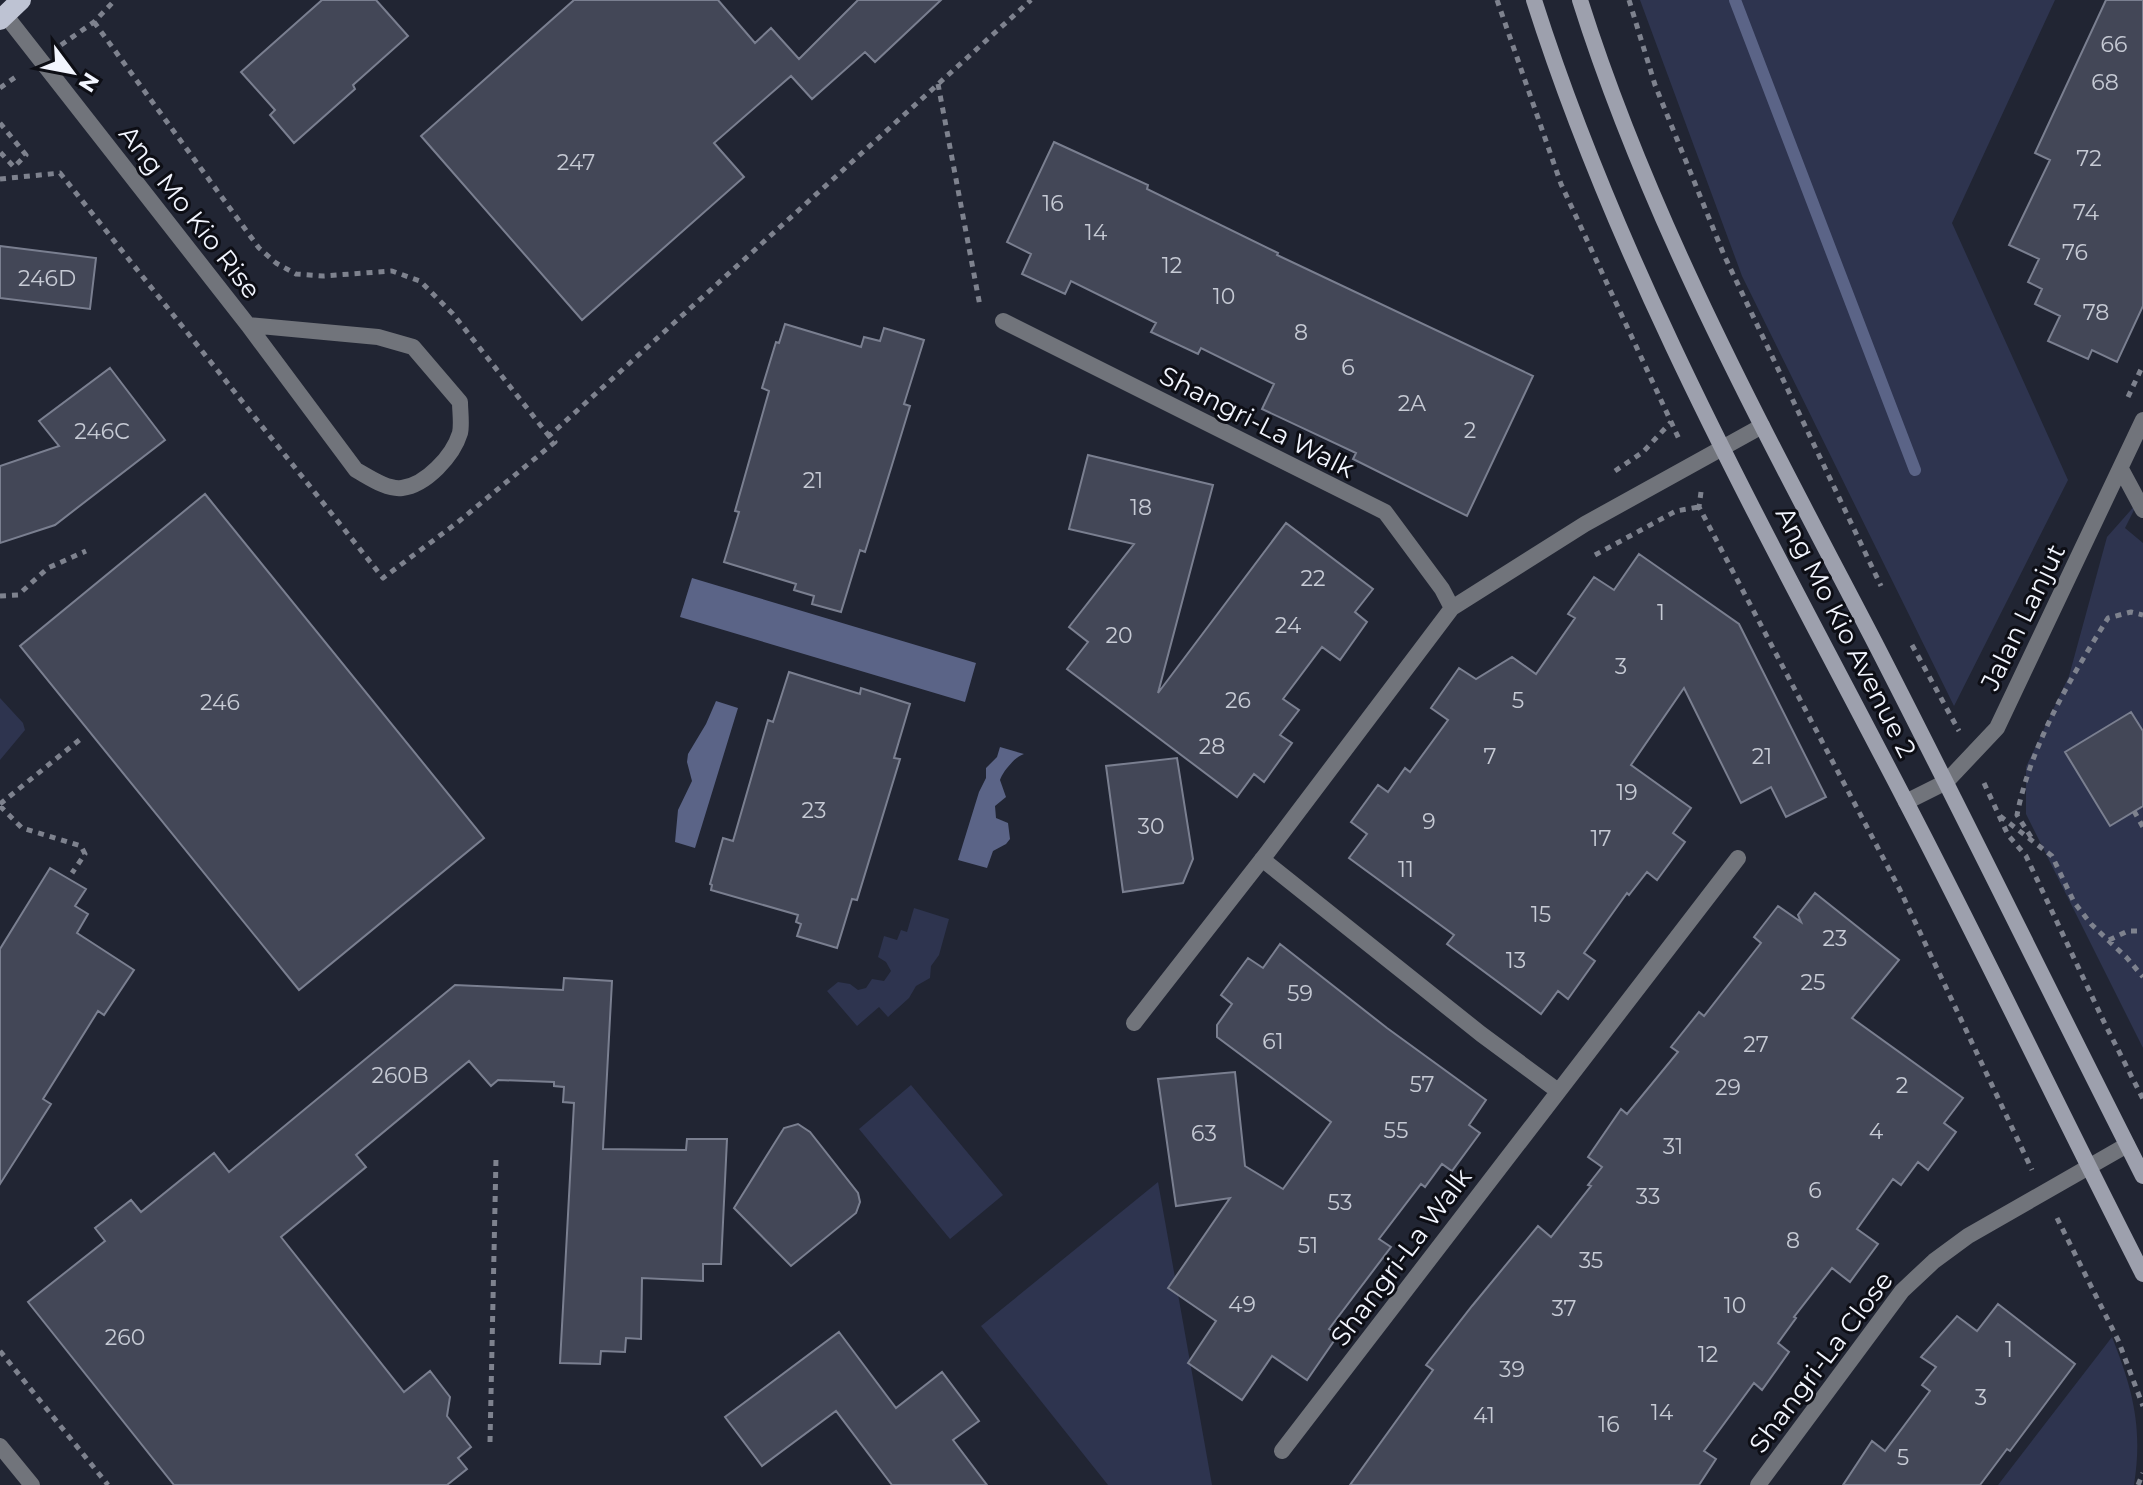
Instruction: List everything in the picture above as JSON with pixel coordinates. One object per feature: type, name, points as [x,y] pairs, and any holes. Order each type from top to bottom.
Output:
[{"type":"main road","points":[[3,18],[21,0]]},
{"type":"main road","name":"Ang Mo Kio Avenue 2","points":[[1534,0],[1596,170],[1636,268],[1723,446],[2143,1274]]},
{"type":"main road","name":"Ang Mo Kio Avenue 2","points":[[1580,0],[1629,141],[1689,275],[1762,426],[1946,782],[2143,1176]]},
{"type":"street","name":"Ang Mo Kio Rise","points":[[3,18],[248,325],[356,470],[377,482],[401,489],[426,479],[448,454],[460,433],[460,402],[413,347],[378,337],[248,325]]},
{"type":"street","name":"Shangri-La Walk","points":[[1003,321],[1385,512],[1442,589],[1452,608]]},
{"type":"street","name":"Jalan Lanjut","points":[[1906,802],[1946,782],[1997,728],[2143,420]]},
{"type":"street","points":[[1134,1023],[1452,608],[1585,524],[1762,426]]},
{"type":"street","points":[[2121,469],[2143,510]]},
{"type":"street","name":"Shangri-La Walk","points":[[1282,1451],[1738,858]]},
{"type":"street","points":[[1262,859],[1481,1034],[1558,1091]]},
{"type":"street","name":"Shangri-La Close","points":[[1758,1485],[1902,1291],[1934,1261],[1968,1236],[2127,1145]]},
{"type":"street","points":[[0,1446],[32,1485]]},
{"type":"path","points":[[549,436],[1031,0]]},
{"type":"path","points":[[1497,0],[1561,184],[1671,422]]},
{"type":"path","points":[[1629,0],[1655,85],[1724,255],[1883,591]]},
{"type":"path","points":[[0,179],[60,173],[383,578],[458,522],[555,442],[453,314],[420,281],[392,271],[323,276],[296,274],[276,263],[259,248],[94,22]]},
{"type":"path","points":[[938,84],[974,272]]},
{"type":"path","points":[[0,123],[26,155],[14,167],[0,152]]},
{"type":"path","points":[[1699,507],[1900,890],[2042,1192],[2118,1340],[2143,1406]]},
{"type":"path","points":[[0,596],[18,595],[48,568],[86,551]]},
{"type":"path","points":[[2031,837],[2017,815],[2021,792],[2058,706],[2108,618],[2131,612],[2143,615]]},
{"type":"path","points":[[1905,632],[1972,754],[2008,835],[2026,856],[2143,1099]]},
{"type":"path","points":[[72,873],[85,854],[81,846],[22,828],[0,805],[83,737]]},
{"type":"path","points":[[2134,811],[2143,827]]},
{"type":"path","points":[[1999,815],[2052,856],[2074,902],[2143,977]]},
{"type":"path","points":[[2109,940],[2128,931],[2143,931]]},
{"type":"path","points":[[490,1442],[496,1158]]},
{"type":"path","points":[[0,1351],[108,1485]]},
{"type":"path","points":[[2138,1485],[2143,1473]]},
{"type":"shaded area","points":[[1640,0],[2055,0],[1952,223],[2068,480],[1954,706],[1742,276]]},
{"type":"shaded area","points":[[2138,502],[2125,528],[2143,543],[2143,731],[2131,712],[2065,752],[2110,826],[2143,806],[2143,1048],[2026,814],[2026,767],[2069,676],[2107,537]]},
{"type":"shaded area","points":[[692,578],[976,663],[965,702],[680,617]]},
{"type":"shaded area","points":[[0,698],[23,723],[25,730],[0,760]]},
{"type":"shaded area","points":[[716,701],[738,708],[695,848],[675,842],[678,810],[692,781],[688,754]]},
{"type":"shaded area","points":[[1000,747],[1024,754],[1010,764],[1000,780],[1006,797],[995,806],[996,818],[1008,823],[1010,839],[993,851],[987,868],[958,860],[986,778],[986,768],[997,757]]},
{"type":"shaded area","points":[[914,908],[949,919],[939,955],[931,966],[930,978],[916,986],[909,998],[888,1017],[879,1007],[857,1026],[827,991],[838,982],[850,984],[858,990],[866,988],[872,979],[884,981],[891,971],[886,962],[878,957],[884,936],[897,940],[901,930],[907,932]]},
{"type":"shaded area","points":[[911,1085],[1003,1195],[950,1239],[859,1129]]},
{"type":"shaded area","points":[[1158,1182],[1212,1485],[1108,1485],[981,1326]]},
{"type":"shaded area","points":[[2112,1337],[2131,1392],[2137,1427],[2134,1485],[1998,1485]]},
{"type":"building","points":[[322,0],[376,0],[408,36],[294,143],[270,115],[275,110],[241,72]]},
{"type":"building","points":[[574,0],[718,0],[755,43],[771,28],[799,59],[858,0],[941,0],[875,62],[865,52],[812,99],[791,76],[714,143],[744,177],[582,320],[421,136]]},
{"type":"building","points":[[2106,0],[2143,0],[2143,306],[2117,362],[2092,350],[2088,359],[2048,341],[2060,316],[2035,304],[2042,289],[2028,282],[2039,259],[2009,245],[2050,160],[2035,153]]},
{"type":"building","points":[[1054,142],[1148,185],[1147,189],[1277,255],[1533,376],[1467,516],[1353,459],[1356,453],[1262,409],[1274,384],[1201,348],[1198,354],[1151,332],[1156,323],[1071,281],[1065,294],[1022,274],[1031,254],[1007,242]]},
{"type":"building","points":[[0,246],[96,258],[90,309],[0,298]]},
{"type":"building","points":[[785,324],[861,347],[864,337],[880,341],[884,328],[924,340],[904,404],[910,406],[892,465],[865,552],[860,550],[841,612],[812,604],[814,596],[794,590],[796,584],[724,562],[769,391],[762,388]]},
{"type":"building","points":[[110,368],[165,440],[55,525],[0,543],[0,466],[59,446],[39,421]]},
{"type":"building","points":[[1088,455],[1213,485],[1158,693],[1286,523],[1373,589],[1355,612],[1367,622],[1340,660],[1322,647],[1283,699],[1299,710],[1280,735],[1292,743],[1264,782],[1254,774],[1237,797],[1067,669],[1088,642],[1069,627],[1134,544],[1069,529]]},
{"type":"building","points":[[205,494],[484,838],[299,990],[20,646]]},
{"type":"building","points":[[1639,554],[1739,624],[1826,797],[1786,817],[1771,787],[1741,803],[1684,688],[1631,765],[1691,808],[1673,833],[1685,842],[1657,880],[1647,872],[1629,895],[1627,893],[1584,953],[1595,961],[1568,999],[1558,991],[1541,1014],[1447,944],[1454,935],[1349,858],[1367,834],[1351,822],[1378,785],[1388,792],[1405,768],[1410,772],[1448,720],[1431,708],[1459,668],[1476,679],[1512,657],[1536,674],[1575,618],[1568,614],[1594,577],[1614,590]]},
{"type":"building","points":[[789,672],[860,694],[861,688],[910,704],[894,758],[900,759],[857,900],[852,899],[837,948],[797,936],[801,924],[796,922],[798,915],[711,890],[723,838],[733,841],[768,720],[773,722]]},
{"type":"building","points":[[2131,712],[2143,731],[2143,806],[2110,826],[2065,752]]},
{"type":"building","points":[[1177,758],[1193,859],[1183,883],[1123,892],[1106,766]]},
{"type":"building","points":[[50,868],[86,889],[75,906],[88,914],[77,933],[134,970],[104,1015],[98,1011],[43,1099],[51,1104],[0,1184],[0,949]]},
{"type":"building","points":[[1815,893],[1899,960],[1852,1018],[1963,1098],[1944,1123],[1956,1132],[1928,1170],[1918,1162],[1901,1185],[1893,1179],[1857,1229],[1878,1244],[1850,1282],[1832,1268],[1794,1317],[1778,1343],[1789,1352],[1762,1390],[1754,1383],[1704,1451],[1716,1459],[1699,1485],[1350,1485],[1433,1370],[1426,1365],[1472,1306],[1538,1226],[1551,1237],[1591,1186],[1588,1185],[1602,1167],[1588,1157],[1621,1109],[1627,1114],[1678,1052],[1671,1047],[1699,1012],[1704,1016],[1761,943],[1754,937],[1778,906],[1801,922],[1798,915]]},
{"type":"building","points":[[1280,944],[1486,1100],[1469,1125],[1480,1133],[1452,1171],[1442,1164],[1425,1187],[1421,1184],[1379,1239],[1391,1247],[1329,1329],[1338,1335],[1307,1380],[1272,1356],[1242,1400],[1188,1363],[1216,1321],[1168,1288],[1230,1198],[1176,1206],[1158,1079],[1235,1072],[1245,1166],[1283,1189],[1331,1122],[1217,1037],[1217,1025],[1232,1004],[1221,995],[1248,958],[1263,968]]},
{"type":"building","points":[[564,978],[612,981],[603,1149],[686,1150],[687,1139],[727,1139],[721,1264],[703,1264],[703,1281],[642,1278],[641,1339],[626,1338],[625,1352],[601,1351],[600,1364],[560,1363],[574,1103],[563,1102],[564,1087],[554,1086],[554,1082],[498,1080],[491,1086],[469,1061],[356,1155],[366,1167],[281,1237],[404,1392],[430,1371],[450,1397],[447,1416],[471,1447],[458,1458],[467,1469],[447,1485],[174,1485],[28,1302],[105,1241],[95,1228],[131,1200],[141,1212],[214,1153],[229,1172],[455,985],[563,990]]},
{"type":"building","points":[[798,1124],[810,1132],[858,1193],[860,1202],[856,1213],[791,1266],[734,1208],[784,1128]]},
{"type":"building","points":[[1998,1304],[2075,1364],[2010,1451],[2007,1449],[1980,1485],[1843,1485],[1872,1441],[1885,1451],[1930,1391],[1922,1385],[1936,1367],[1921,1357],[1957,1316],[1977,1331]]},
{"type":"building","points":[[839,1332],[896,1408],[942,1372],[979,1421],[953,1440],[987,1485],[892,1485],[836,1411],[762,1466],[725,1417]]},
{"type":"waterway","points":[[1735,0],[1915,470]]}]
